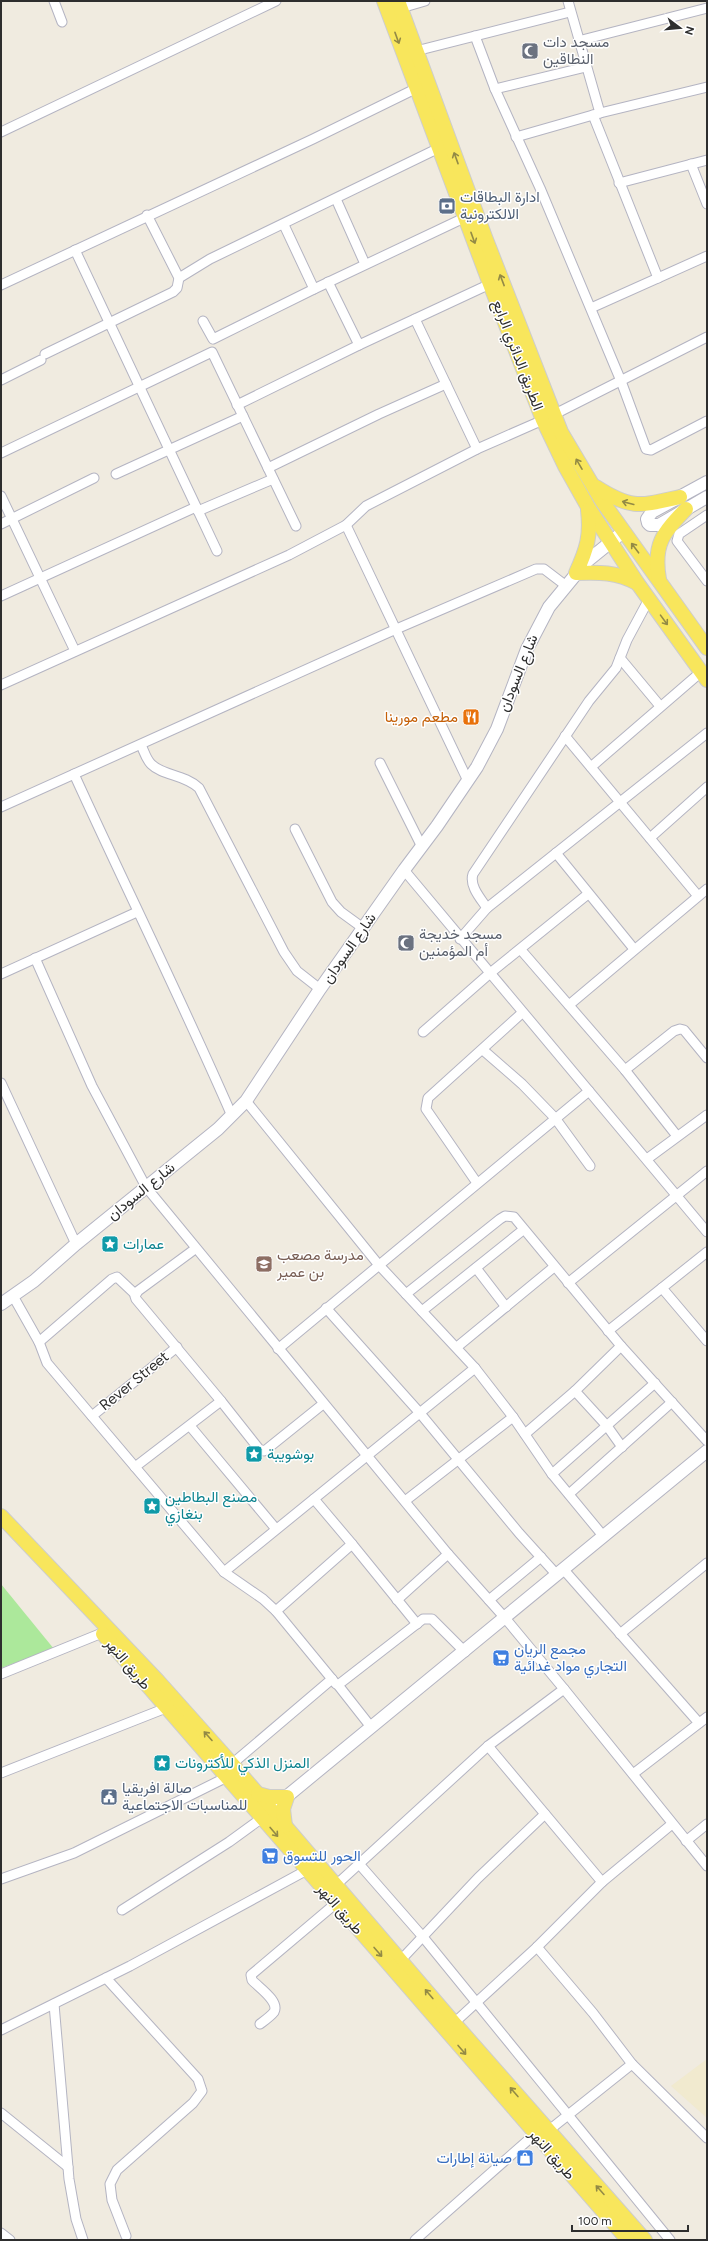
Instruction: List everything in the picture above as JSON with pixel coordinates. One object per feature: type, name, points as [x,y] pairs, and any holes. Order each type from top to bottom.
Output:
[{"type":"main road","name":"الطريق الدائري الرابع","points":[[384,1],[415,89],[466,217],[490,284],[548,417],[569,447],[591,484],[623,532],[660,581],[707,648]]},
{"type":"main road","name":"الطريق الدائري الرابع","points":[[399,4],[565,466],[588,507],[638,584],[704,676]]},
{"type":"main road","points":[[660,581],[656,563],[660,542],[683,503],[707,482]]},
{"type":"main road","points":[[591,484],[612,497],[638,506],[683,503],[707,497]]},
{"type":"main road","points":[[588,507],[590,531],[588,543],[576,573],[606,572],[627,578],[638,584]]},
{"type":"main road","name":"شارع السودان","points":[[1,1304],[13,1296],[232,1116],[246,1101],[320,989],[468,781],[490,744],[538,625],[576,573],[623,532]]},
{"type":"main road","points":[[267,1814],[707,1451]]},
{"type":"main road","points":[[1,1516],[104,1630]]},
{"type":"main road","name":"طريق النهر","points":[[1,1528],[104,1630],[232,1764],[258,1794],[267,1814],[307,1870],[335,1904],[454,2023],[628,2240]]},
{"type":"main road","name":"طريق النهر","points":[[104,1630],[166,1708],[227,1777],[267,1814],[285,1826],[336,1885],[397,1965],[542,2133],[645,2240]]},
{"type":"main road","points":[[258,1794],[270,1797],[287,1797]]},
{"type":"main road","points":[[285,1826],[283,1809],[287,1797]]},
{"type":"street","points":[[54,1],[62,22]]},
{"type":"street","points":[[1,132],[276,1]]},
{"type":"street","points":[[399,4],[425,1]]},
{"type":"street","points":[[568,1],[586,67],[596,114],[620,184],[658,278]]},
{"type":"street","points":[[578,41],[707,8]]},
{"type":"street","points":[[403,55],[570,12]]},
{"type":"street","points":[[475,36],[495,89],[622,381],[645,447],[648,451],[707,421]]},
{"type":"street","points":[[495,89],[586,67]]},
{"type":"street","points":[[516,137],[596,114],[707,87]]},
{"type":"street","points":[[1,285],[147,215],[313,139],[415,89]]},
{"type":"street","points":[[1,380],[109,322],[173,292],[179,278],[210,259],[284,225],[439,148]]},
{"type":"street","points":[[620,184],[707,160]]},
{"type":"street","points":[[691,164],[707,204]]},
{"type":"street","points":[[336,198],[365,264]]},
{"type":"street","points":[[147,215],[179,278]]},
{"type":"street","points":[[203,321],[213,340],[314,288],[466,217]]},
{"type":"street","points":[[284,225],[314,288]]},
{"type":"street","points":[[75,250],[217,551]]},
{"type":"street","points":[[591,308],[707,256]]},
{"type":"street","points":[[328,282],[359,345]]},
{"type":"street","points":[[237,405],[359,345],[490,284]]},
{"type":"street","points":[[414,319],[477,449]]},
{"type":"street","points":[[1,684],[289,555],[346,525],[366,506],[477,449],[622,381],[707,337]]},
{"type":"street","points":[[1,453],[212,352],[296,526]]},
{"type":"street","points":[[268,468],[379,414],[446,384]]},
{"type":"street","points":[[116,474],[243,416]]},
{"type":"street","points":[[1,524],[94,478]]},
{"type":"street","points":[[1,596],[197,509],[273,479]]},
{"type":"street","points":[[1,496],[75,652]]},
{"type":"street","points":[[707,515],[679,534],[677,541],[707,581]]},
{"type":"street","points":[[346,525],[394,630],[468,781]]},
{"type":"street","points":[[1,808],[394,630],[536,569],[544,569],[566,585]]},
{"type":"street","points":[[487,908],[473,886],[471,880],[473,874],[564,736],[602,684],[611,676],[649,599]]},
{"type":"street","points":[[620,658],[660,706]]},
{"type":"street","points":[[591,767],[660,706],[704,676]]},
{"type":"street","points":[[460,939],[487,908],[707,732]]},
{"type":"street","points":[[564,736],[698,896]]},
{"type":"street","points":[[141,744],[152,764],[182,776],[198,788],[284,952],[297,971],[320,989]]},
{"type":"street","points":[[380,763],[422,847]]},
{"type":"street","points":[[74,774],[137,912],[188,1015],[232,1116]]},
{"type":"street","points":[[650,838],[707,787]]},
{"type":"street","points":[[295,829],[332,902],[341,912],[363,928]]},
{"type":"street","points":[[556,853],[634,949]]},
{"type":"street","points":[[404,870],[489,974],[647,1159],[707,1232]]},
{"type":"street","points":[[569,1005],[707,889]]},
{"type":"street","points":[[423,1032],[489,974],[521,950],[588,894]]},
{"type":"street","points":[[1,974],[137,912]]},
{"type":"street","points":[[521,950],[625,1070],[677,1136]]},
{"type":"street","points":[[35,958],[92,1086],[146,1187],[195,1249],[323,1404],[368,1456],[448,1554],[505,1618],[564,1689],[707,1866]]},
{"type":"street","points":[[477,1183],[426,1109],[428,1098],[483,1050],[522,1013]]},
{"type":"street","points":[[625,1070],[674,1031],[680,1029],[684,1030],[707,1058]]},
{"type":"street","points":[[483,1050],[522,1084],[555,1118],[590,1166]]},
{"type":"street","points":[[1,1083],[76,1244]]},
{"type":"street","points":[[278,1349],[378,1264],[589,1091]]},
{"type":"street","points":[[246,1101],[378,1264],[475,1368],[513,1417],[552,1474],[604,1537]]},
{"type":"street","points":[[647,1159],[707,1115]]},
{"type":"street","points":[[568,1284],[707,1171]]},
{"type":"street","points":[[406,1294],[505,1216],[514,1217],[523,1230],[608,1331],[707,1441]]},
{"type":"street","points":[[422,1311],[523,1230]]},
{"type":"street","points":[[135,1294],[195,1249]]},
{"type":"street","points":[[608,1331],[707,1252]]},
{"type":"street","points":[[457,1347],[554,1267]]},
{"type":"street","points":[[476,1268],[506,1307]]},
{"type":"street","points":[[39,1342],[112,1278],[117,1277],[122,1280],[135,1294],[136,1300],[177,1347],[259,1449],[264,1451],[323,1404]]},
{"type":"street","points":[[662,1288],[707,1341]]},
{"type":"street","points":[[13,1296],[39,1342],[47,1363],[224,1572],[263,1599],[276,1611],[371,1727]]},
{"type":"street","points":[[326,1308],[459,1458],[541,1558],[560,1573],[620,1634],[699,1723]]},
{"type":"street","points":[[525,1434],[575,1390],[621,1346]]},
{"type":"street","name":"Rever Street","points":[[92,1416],[177,1347]]},
{"type":"street","points":[[224,1572],[276,1528],[368,1456],[419,1412],[475,1368]]},
{"type":"street","points":[[552,1474],[655,1383]]},
{"type":"street","points":[[575,1390],[607,1426],[622,1447]]},
{"type":"street","points":[[135,1467],[221,1401]]},
{"type":"street","points":[[569,1494],[672,1402]]},
{"type":"street","points":[[405,1501],[513,1417]]},
{"type":"street","points":[[190,1426],[276,1528]]},
{"type":"street","points":[[314,1499],[416,1624]]},
{"type":"street","points":[[276,1611],[352,1544]]},
{"type":"street","points":[[397,1600],[448,1554]]},
{"type":"street","points":[[489,1600],[541,1558]]},
{"type":"street","points":[[620,1634],[707,1562]]},
{"type":"street","points":[[232,1764],[335,1682],[423,1619],[432,1619],[465,1652]]},
{"type":"street","points":[[1,1674],[104,1630]]},
{"type":"street","points":[[336,1885],[360,1865],[488,1746],[564,1689]]},
{"type":"street","points":[[1,1773],[166,1708]]},
{"type":"street","points":[[633,1774],[707,1717]]},
{"type":"street","points":[[488,1746],[602,1882]]},
{"type":"street","points":[[1,1878],[74,1853],[227,1777]]},
{"type":"street","points":[[122,1910],[229,1842],[267,1814]]},
{"type":"street","points":[[397,1965],[478,1878],[545,1814]]},
{"type":"street","points":[[454,2023],[537,1947],[602,1882],[672,1824]]},
{"type":"street","points":[[686,1841],[707,1824]]},
{"type":"street","points":[[360,1865],[423,1937],[567,2116],[670,2240]]},
{"type":"street","points":[[1,2030],[106,1978],[307,1870]]},
{"type":"street","points":[[260,2024],[274,2012],[275,2007],[273,2001],[252,1980],[251,1975],[335,1904]]},
{"type":"street","points":[[537,1947],[593,2013],[632,2064],[707,2138]]},
{"type":"street","points":[[106,1978],[198,2079],[202,2090],[193,2103],[117,2170],[110,2184],[112,2200],[126,2236]]},
{"type":"street","points":[[54,2004],[68,2167],[76,2219],[83,2240]]},
{"type":"street","points":[[415,2240],[542,2133],[567,2116],[632,2064]]},
{"type":"street","points":[[1,2113],[68,2167]]},
{"type":"street","points":[[1,2233],[10,2240]]},
{"type":"shaded area","points":[[707,2059],[707,2118],[671,2086]]},
{"type":"green space","points":[[1,1584],[54,1649],[1,1668]]},
{"type":"place","name":"مسجد دات النطاقين","points":[[530,51]]},
{"type":"place","name":"ادارة البطاقات الالكترونية","points":[[447,206]]},
{"type":"place","name":"مطعم مورينا","points":[[471,717]]},
{"type":"place","name":"مسجد خديجة أم المؤمنين","points":[[406,943]]},
{"type":"place","name":"عمارات","points":[[110,1244]]},
{"type":"place","name":"مدرسة مصعب بن عمير","points":[[264,1264]]},
{"type":"place","name":"بوشويبة","points":[[254,1454]]},
{"type":"place","name":"مصنع البطاطين بنغازي","points":[[152,1506]]},
{"type":"place","name":"مجمع الريان التجاري مواد غدائية","points":[[501,1658]]},
{"type":"place","name":"المنزل الذكي للأكترونات","points":[[162,1763]]},
{"type":"place","name":"صالة افريقيا للمناسبات الاجتماعية","points":[[109,1797]]},
{"type":"place","name":"الحور للتسوق","points":[[270,1856]]},
{"type":"place","name":"صيانة إطارات","points":[[525,2158]]}]
